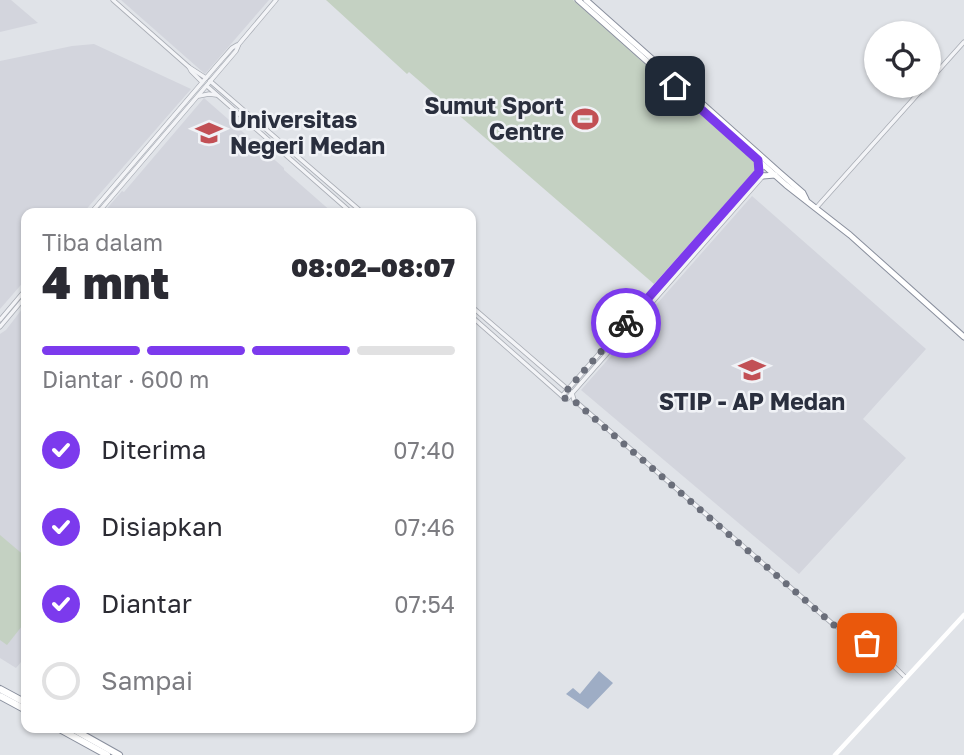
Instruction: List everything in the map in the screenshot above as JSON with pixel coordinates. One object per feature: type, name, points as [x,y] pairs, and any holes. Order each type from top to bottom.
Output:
[{"type":"highway","points":[[578,0],[800,197],[806,199]]},
{"type":"highway","points":[[586,0],[768,166],[803,193],[816,208],[964,337]]},
{"type":"highway","points":[[758,160],[761,174],[775,175]]},
{"type":"highway","points":[[0,689],[21,700]]},
{"type":"highway","points":[[0,696],[21,707]]},
{"type":"highway","points":[[67,733],[107,755]]},
{"type":"highway","points":[[80,733],[119,755]]},
{"type":"main road","points":[[835,755],[964,615]]},
{"type":"street","points":[[113,0],[357,208]]},
{"type":"street","points":[[102,208],[232,48],[239,44],[276,0]]},
{"type":"street","points":[[941,68],[964,43]]},
{"type":"street","points":[[190,67],[204,84],[346,208]]},
{"type":"street","points":[[95,208],[197,97],[204,84]]},
{"type":"street","points":[[197,97],[209,94],[218,96]]},
{"type":"street","points":[[816,208],[914,98]]},
{"type":"street","points":[[256,129],[260,124]]},
{"type":"street","points":[[564,397],[768,166]]},
{"type":"street","points":[[340,202],[344,197]]},
{"type":"street","points":[[0,320],[21,295]]},
{"type":"street","points":[[0,327],[21,302]]},
{"type":"street","points":[[476,310],[570,391],[573,400]]},
{"type":"street","points":[[476,321],[564,397],[573,400],[834,625],[875,648],[905,677]]},
{"type":"street","points":[[483,327],[488,321]]},
{"type":"shaded area","points":[[0,0],[11,0],[38,23],[0,32]]},
{"type":"shaded area","points":[[121,0],[269,0],[205,74]]},
{"type":"shaded area","points":[[94,44],[191,89],[87,208],[21,208],[21,285],[0,309],[0,61]]},
{"type":"shaded area","name":"Universitas Negeri Medan","points":[[204,98],[327,208],[107,208],[122,191],[124,192]]},
{"type":"shaded area","name":"STIP - AP Medan","points":[[752,196],[926,349],[863,419],[906,458],[799,574],[581,390]]},
{"type":"shaded area","points":[[21,310],[21,662],[16,668],[0,658],[0,334]]},
{"type":"green space","name":"Sumut Sport Centre","points":[[326,0],[573,0],[756,163],[757,168],[654,284],[409,72],[407,74]]},
{"type":"green space","points":[[0,535],[21,553],[21,627],[7,645],[0,640]]},
{"type":"water","points":[[599,671],[613,683],[588,709],[566,694],[573,688],[580,694]]},
{"type":"way so far","points":[[626,323],[562,396],[573,400],[834,625],[867,643]]},
{"type":"place","name":"Sumut Sport Centre","points":[[585,119]]},
{"type":"place","name":"Universitas Negeri Medan","points":[[209,133]]},
{"type":"place","name":"STIP - AP Medan","points":[[752,370]]},
{"type":"route","points":[[626,323],[759,172],[758,160],[675,86]]}]
